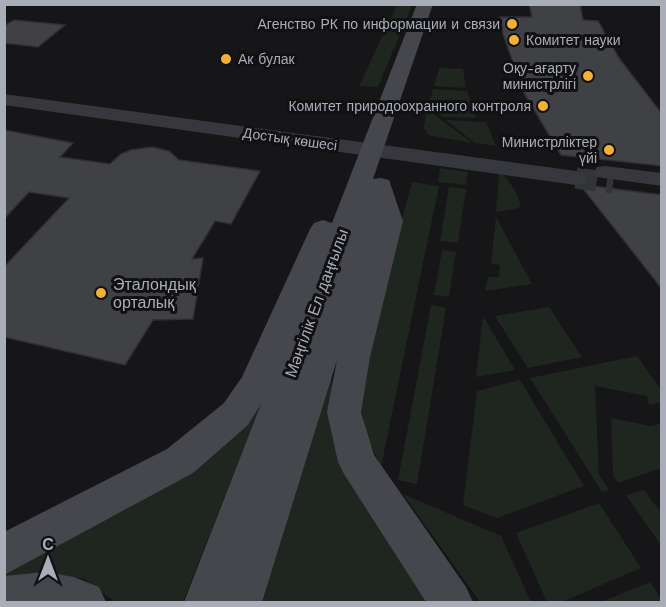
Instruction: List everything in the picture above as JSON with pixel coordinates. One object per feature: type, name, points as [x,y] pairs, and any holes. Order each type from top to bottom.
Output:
[{"type":"main road","name":"Мәңгілік Ел даңғылы","points":[[240,603],[425,4]]},
{"type":"main road","name":"Мәңгілік Ел даңғылы","points":[[206,603],[441,4]]},
{"type":"main road","points":[[4,554],[180,461],[236,414],[255,386],[327,220],[379,158]]},
{"type":"main road","points":[[379,158],[390,221],[354,357],[345,412],[357,462],[451,603]]},
{"type":"main road","points":[[4,598],[40,593],[64,595],[84,603]]},
{"type":"street","name":"Достық көшесі","points":[[4,89],[379,158]]},
{"type":"street","name":"Достық көшесі","points":[[4,99],[379,158],[572,172]]},
{"type":"street","points":[[662,180],[609,178],[662,190]]},
{"type":"shaded area","points":[[397,5],[412,5],[378,87],[359,86]]},
{"type":"shaded area","points":[[439,68],[463,69],[466,88],[434,86]]},
{"type":"shaded area","points":[[433,89],[467,91],[476,118],[443,117],[429,106]]},
{"type":"shaded area","points":[[427,109],[472,143],[428,135],[424,128]]},
{"type":"shaded area","points":[[446,120],[486,122],[496,146],[475,143]]},
{"type":"shaded area","points":[[440,168],[468,172],[466,185],[438,182]]},
{"type":"shaded area","points":[[499,174],[503,174],[515,190],[521,206],[519,208],[496,212]]},
{"type":"shaded area","points":[[412,182],[439,186],[381,467],[367,436],[359,397],[371,335]]},
{"type":"shaded area","points":[[449,187],[466,189],[458,243],[440,241]]},
{"type":"shaded area","points":[[496,217],[532,284],[485,291],[488,277],[499,277],[500,265],[491,264]]},
{"type":"shaded area","points":[[442,250],[456,252],[449,297],[434,295]]},
{"type":"shaded area","points":[[431,305],[446,308],[417,484],[398,480]]},
{"type":"shaded area","points":[[549,307],[582,357],[528,368],[495,316]]},
{"type":"shaded area","points":[[483,316],[515,370],[476,377]]},
{"type":"shaded area","points":[[637,356],[661,390],[661,402],[649,405],[647,396],[595,386],[599,474],[609,490],[602,492],[530,378]]},
{"type":"shaded area","points":[[331,378],[347,468],[433,602],[260,602]]},
{"type":"shaded area","points":[[520,380],[584,486],[497,518],[463,505],[477,391]]},
{"type":"shaded area","points":[[265,394],[183,602],[115,602],[84,579],[59,575],[5,580],[5,572],[131,507],[182,473]]},
{"type":"shaded area","points":[[611,418],[651,426],[661,423],[661,468],[618,483],[613,475]]},
{"type":"shaded area","points":[[644,490],[661,513],[661,545],[626,495]]},
{"type":"shaded area","points":[[403,494],[501,536],[531,602],[480,602]]},
{"type":"shaded area","points":[[599,503],[641,568],[562,602],[547,602],[516,533]]},
{"type":"shaded area","points":[[650,582],[661,602],[601,602]]},
{"type":"building","name":"Министрліктер үйі","points":[[529,4],[580,4],[583,20],[598,21],[619,58],[662,114],[662,166],[561,155],[524,93],[503,34],[500,17],[532,17]]},
{"type":"building","points":[[14,20],[65,25],[38,47],[4,43],[4,26]]},
{"type":"building","points":[[4,130],[73,143],[60,157],[110,164],[121,154],[152,147],[169,151],[179,160],[260,171],[231,224],[215,221],[192,259],[203,258],[193,319],[153,320],[125,365],[4,337],[4,267],[69,198],[29,192],[4,219]]},
{"type":"building","points":[[581,186],[662,195],[662,289]]},
{"type":"tunnel","points":[[576,178],[613,183]]},
{"type":"place","name":"Агенство РК по информации и связи","points":[[512,24]]},
{"type":"place","name":"Комитет науки","points":[[514,40]]},
{"type":"place","name":"Ак булак","points":[[226,59]]},
{"type":"place","name":"Оқу-ағарту министрлігі","points":[[588,76]]},
{"type":"place","name":"Комитет природоохранного контроля","points":[[543,106]]},
{"type":"place","name":"Министрліктер үйі","points":[[609,150]]},
{"type":"place","name":"Эталондық орталық","points":[[101,293]]}]
